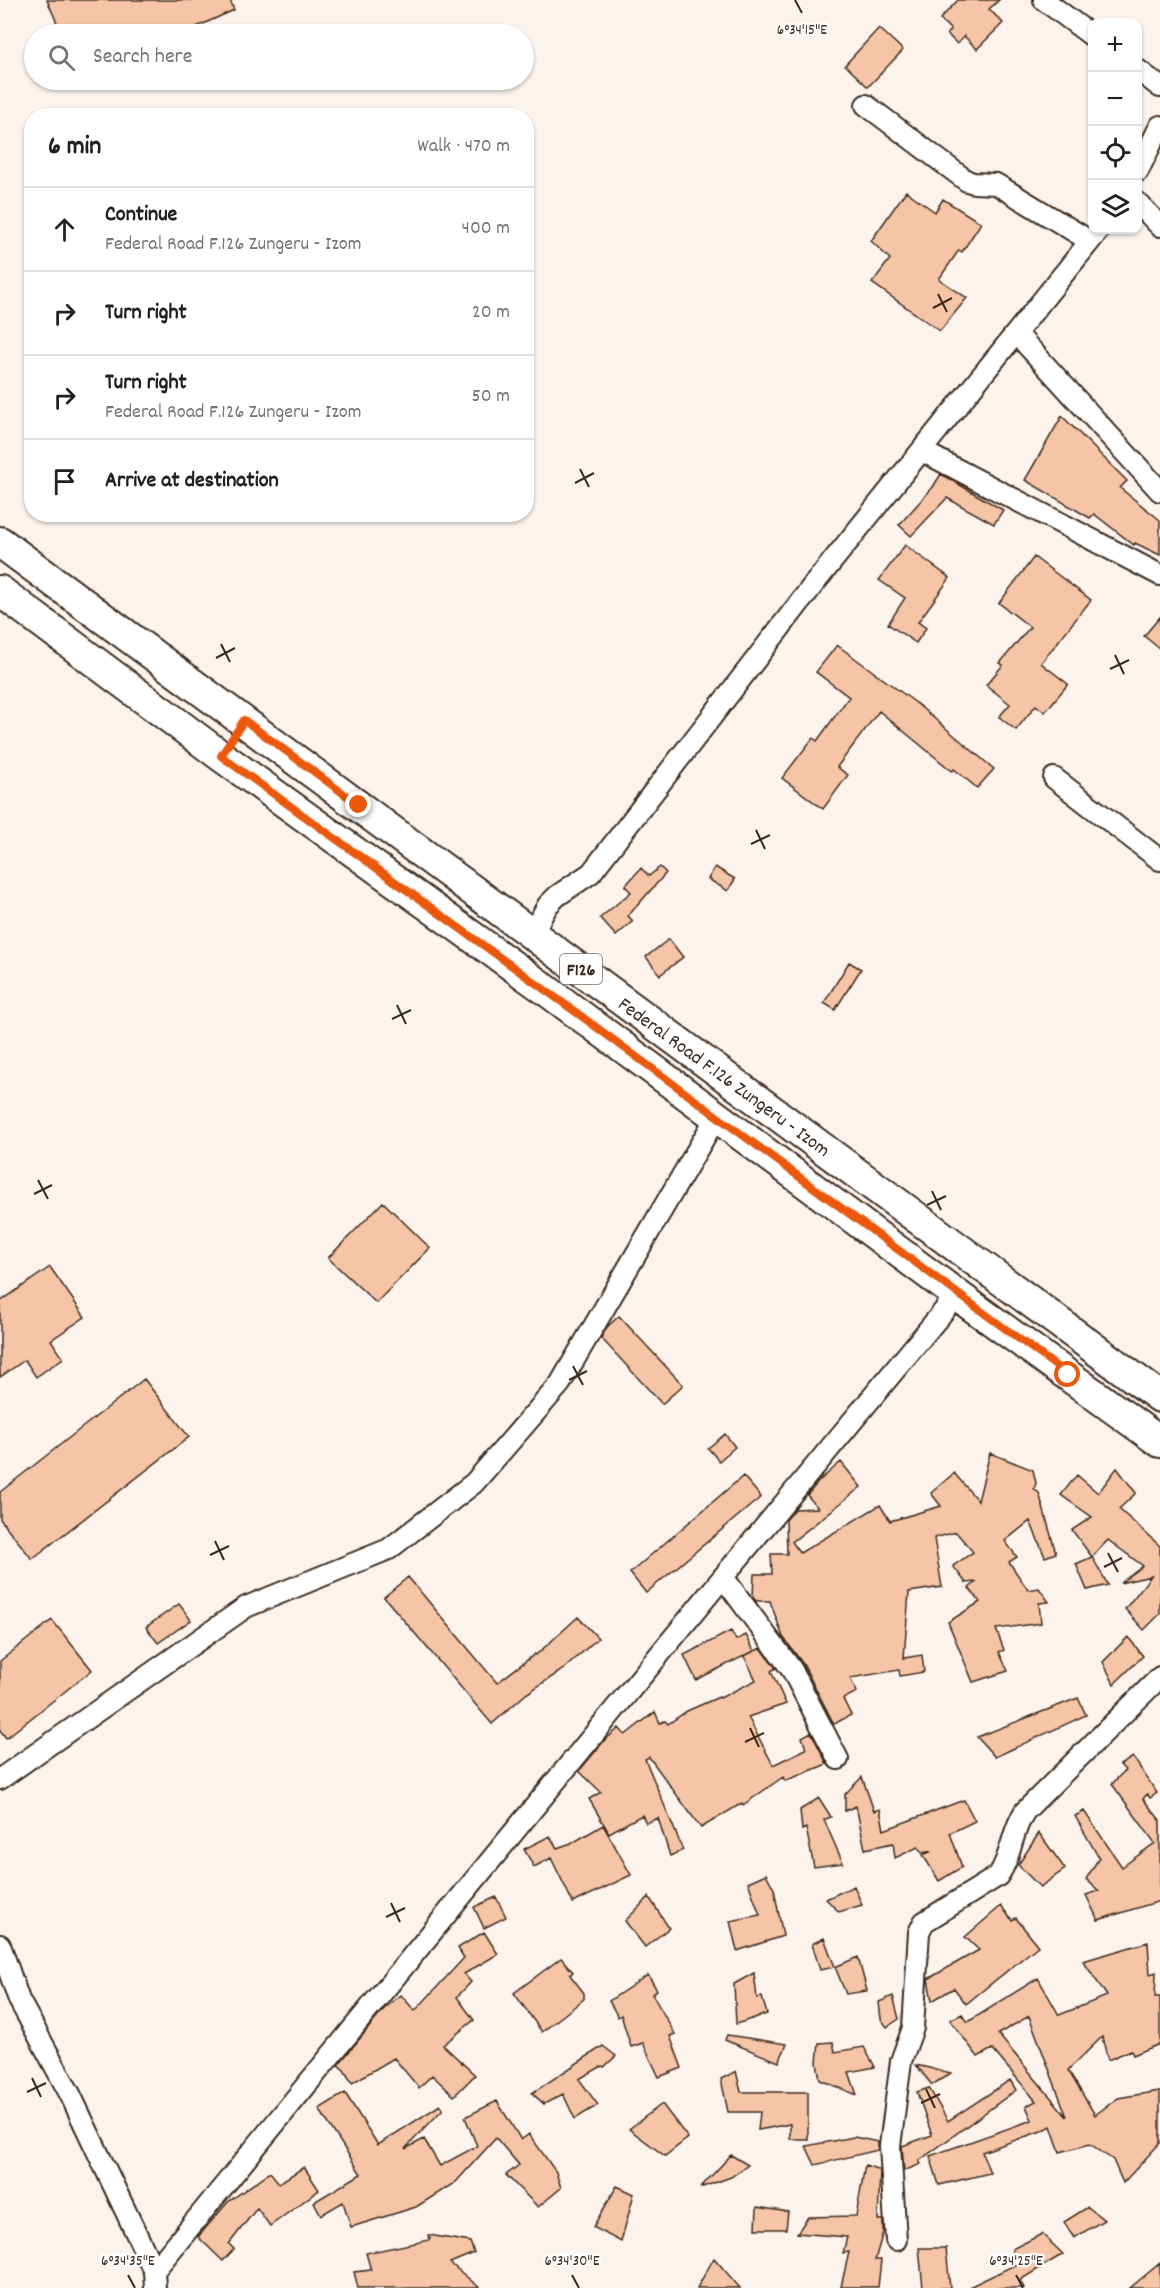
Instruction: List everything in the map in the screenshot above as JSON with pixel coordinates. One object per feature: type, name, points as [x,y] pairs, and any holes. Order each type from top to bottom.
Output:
[{"type":"main road","name":"Federal Road F.126 Zungeru - Izom","points":[[0,542],[1160,1397]]},
{"type":"main road","name":"Federal Road F.126 Zungeru - Izom","points":[[0,591],[221,756],[717,1116],[957,1295],[1160,1442]]},
{"type":"main road","points":[[221,756],[244,720]]},
{"type":"street","points":[[1044,0],[1088,33]]},
{"type":"street","points":[[1140,72],[1160,87]]},
{"type":"street","points":[[532,933],[557,896],[591,873],[814,584],[1095,235],[996,184],[967,181],[866,105]]},
{"type":"street","points":[[1142,161],[1160,126]]},
{"type":"street","points":[[1142,208],[1160,226]]},
{"type":"street","points":[[1016,333],[1160,490]]},
{"type":"street","points":[[922,451],[1160,575]]},
{"type":"street","points":[[1054,778],[1160,860]]},
{"type":"street","points":[[0,1779],[246,1607],[389,1549],[474,1483],[560,1384],[717,1116]]},
{"type":"street","points":[[0,1945],[19,2000],[70,2094],[154,2280],[723,1577],[957,1295]]},
{"type":"street","points":[[723,1577],[792,1670],[838,1759]]},
{"type":"street","points":[[896,2240],[891,2146],[901,2061],[913,2028],[919,1932],[924,1922],[998,1876],[1004,1867],[1016,1824],[1025,1811],[1160,1677]]},
{"type":"building","points":[[47,0],[230,0],[234,10],[203,24],[58,24]]},
{"type":"building","points":[[958,0],[999,0],[989,9],[1003,23],[977,49],[964,36],[957,44],[947,34],[951,30],[940,19]]},
{"type":"building","points":[[879,28],[903,50],[868,87],[845,65]]},
{"type":"building","points":[[906,191],[935,212],[943,199],[981,223],[962,252],[959,250],[939,279],[967,298],[940,331],[872,283],[890,259],[871,241]]},
{"type":"building","points":[[1062,416],[1127,481],[1120,488],[1160,520],[1160,555],[1135,543],[1134,545],[1094,514],[1090,518],[1025,480]]},
{"type":"building","points":[[941,474],[1003,510],[994,524],[947,498],[911,536],[899,525],[933,487]]},
{"type":"building","points":[[905,545],[950,578],[918,622],[926,628],[916,643],[888,624],[905,598],[879,580]]},
{"type":"building","points":[[1034,557],[1091,600],[1041,663],[1068,684],[1045,712],[1036,705],[1016,730],[999,717],[1010,704],[986,685],[1003,665],[1000,663],[1030,627],[999,603]]},
{"type":"building","points":[[1160,617],[1160,649],[1144,636]]},
{"type":"building","points":[[837,645],[916,703],[994,769],[977,788],[954,769],[952,771],[879,711],[837,767],[848,775],[823,809],[782,778],[813,738],[817,741],[849,697],[816,672]]},
{"type":"building","points":[[660,867],[666,873],[628,916],[633,921],[616,936],[600,918],[631,892],[625,886],[641,868],[649,876]]},
{"type":"building","points":[[715,867],[735,879],[728,891],[708,879]]},
{"type":"building","points":[[669,939],[683,957],[660,975],[646,957]]},
{"type":"building","points":[[849,962],[861,969],[835,1010],[824,1003]]},
{"type":"building","points":[[383,1202],[430,1248],[376,1303],[328,1258]]},
{"type":"building","points":[[50,1267],[85,1317],[51,1340],[63,1358],[36,1377],[25,1360],[0,1377],[0,1302]]},
{"type":"building","points":[[619,1316],[683,1385],[662,1404],[601,1338],[607,1327]]},
{"type":"building","points":[[144,1379],[189,1437],[32,1559],[0,1519],[0,1492]]},
{"type":"building","points":[[725,1434],[735,1447],[719,1461],[708,1448]]},
{"type":"building","points":[[990,1453],[1033,1470],[1036,1483],[1034,1489],[1039,1493],[1056,1553],[1045,1557],[1030,1521],[1005,1541],[1017,1557],[1009,1562],[1028,1590],[1039,1588],[1049,1602],[1039,1603],[1041,1623],[996,1629],[1004,1650],[999,1652],[1008,1671],[973,1682],[948,1622],[980,1602],[969,1588],[976,1582],[966,1583],[953,1566],[973,1552],[956,1532],[934,1538],[942,1587],[909,1592],[904,1658],[922,1655],[924,1672],[900,1676],[899,1670],[850,1678],[857,1692],[843,1699],[851,1715],[834,1724],[803,1664],[783,1637],[770,1601],[756,1601],[753,1597],[754,1574],[772,1574],[771,1554],[787,1554],[786,1520],[795,1509],[818,1508],[807,1495],[841,1462],[861,1487],[792,1542],[800,1553],[880,1505],[890,1521],[941,1506],[931,1493],[954,1473],[978,1501]]},
{"type":"building","points":[[1117,1468],[1136,1493],[1119,1509],[1160,1546],[1160,1614],[1144,1630],[1125,1609],[1151,1576],[1120,1583],[1143,1566],[1108,1540],[1092,1557],[1072,1530],[1092,1517],[1061,1495],[1077,1475],[1098,1493]]},
{"type":"building","points":[[743,1476],[761,1497],[646,1593],[630,1573]]},
{"type":"building","points":[[1092,1557],[1108,1585],[1087,1590],[1076,1564]]},
{"type":"building","points":[[408,1577],[497,1683],[536,1655],[578,1617],[598,1638],[564,1669],[526,1694],[492,1724],[384,1597]]},
{"type":"building","points":[[179,1604],[191,1620],[158,1643],[146,1627]]},
{"type":"building","points":[[52,1620],[92,1670],[6,1738],[0,1730],[0,1661]]},
{"type":"building","points":[[731,1631],[736,1640],[746,1635],[754,1651],[696,1680],[684,1655]]},
{"type":"building","points":[[1128,1637],[1143,1656],[1114,1684],[1103,1662]]},
{"type":"building","points":[[761,1648],[776,1668],[771,1671],[786,1704],[748,1717],[773,1765],[806,1749],[802,1737],[811,1732],[827,1764],[785,1781],[783,1777],[743,1805],[742,1803],[701,1828],[649,1757],[645,1759],[683,1850],[670,1856],[658,1818],[646,1823],[642,1815],[609,1833],[589,1799],[601,1792],[579,1771],[604,1741],[619,1728],[625,1735],[655,1712],[660,1723],[665,1721],[668,1724],[687,1711],[756,1680],[744,1656]]},
{"type":"building","points":[[1078,1698],[1086,1715],[995,1757],[977,1737]]},
{"type":"building","points":[[1133,1757],[1157,1793],[1150,1798],[1147,1794],[1143,1799],[1160,1820],[1160,1901],[1098,1920],[1086,1895],[1099,1891],[1086,1879],[1099,1858],[1075,1816],[1084,1811],[1122,1867],[1155,1843],[1112,1784],[1125,1770],[1120,1765]]},
{"type":"building","points":[[862,1777],[874,1811],[880,1809],[884,1830],[964,1800],[975,1821],[950,1833],[962,1867],[939,1881],[923,1855],[932,1851],[922,1853],[918,1847],[895,1858],[893,1843],[865,1849],[856,1806],[845,1811],[845,1794]]},
{"type":"building","points":[[819,1798],[831,1817],[824,1820],[843,1863],[814,1867],[806,1828],[802,1830],[800,1810]]},
{"type":"building","points":[[603,1825],[631,1875],[573,1903],[551,1858],[534,1867],[524,1849],[550,1836],[557,1848],[574,1842]]},
{"type":"building","points":[[1039,1833],[1065,1869],[1040,1887],[1018,1865]]},
{"type":"building","points":[[766,1874],[774,1889],[783,1936],[737,1951],[730,1921],[760,1915],[748,1882]]},
{"type":"building","points":[[854,1886],[862,1905],[839,1912],[826,1899]]},
{"type":"building","points":[[496,1897],[506,1917],[484,1928],[474,1907]]},
{"type":"building","points":[[649,1897],[669,1928],[645,1947],[625,1921]]},
{"type":"building","points":[[1001,1906],[1012,1920],[1016,1918],[1038,1946],[966,2004],[954,1988],[932,2001],[928,1979],[979,1950],[965,1937]]},
{"type":"building","points":[[484,1932],[498,1954],[464,1974],[471,1982],[457,1997],[474,2020],[443,2045],[475,2075],[454,2096],[432,2075],[419,2088],[394,2058],[352,2083],[338,2065],[385,2008],[401,1995],[415,2011],[464,1958],[458,1948]]},
{"type":"building","points":[[824,1938],[835,1967],[820,1970],[812,1944]]},
{"type":"building","points":[[1148,1942],[1150,1974],[1156,1972],[1155,1997],[1160,1997],[1160,2044],[1133,2055],[1131,2050],[1108,2060],[1102,2037],[1068,2070],[1095,2115],[1118,2098],[1160,2091],[1160,2143],[1123,2183],[1113,2160],[1090,2144],[1060,2152],[1051,2126],[982,2152],[990,2173],[939,2185],[930,2156],[1032,2120],[1026,2106],[1036,2101],[992,2049],[978,2057],[950,2020],[962,2014],[968,2022],[1038,1978],[1059,2015],[1107,1996],[1083,1961]],"holes":[[[1029,2016],[1067,2117],[998,2034]]]},
{"type":"building","points":[[858,1957],[867,1991],[846,1994],[835,1967]]},
{"type":"building","points":[[561,1958],[573,1972],[570,1975],[584,1993],[584,1999],[542,2032],[514,1993]]},
{"type":"building","points":[[754,1973],[757,1998],[762,1997],[767,2014],[736,2024],[734,1984]]},
{"type":"building","points":[[648,1975],[657,1990],[652,1994],[675,2034],[670,2036],[682,2068],[659,2077],[643,2043],[631,2047],[621,2015],[618,2017],[609,2001]]},
{"type":"building","points":[[893,1996],[899,2019],[887,2027],[881,2019],[879,2002]]},
{"type":"building","points":[[727,2035],[787,2044],[779,2062],[725,2040]]},
{"type":"building","points":[[833,2042],[835,2052],[864,2047],[875,2067],[849,2072],[857,2095],[820,2080],[817,2062],[819,2043]]},
{"type":"building","points":[[603,2046],[616,2056],[604,2067],[579,2079],[598,2105],[575,2119],[563,2094],[544,2104],[532,2093]]},
{"type":"building","points":[[916,2065],[951,2073],[932,2085]]},
{"type":"building","points":[[736,2071],[741,2092],[808,2092],[808,2139],[790,2139],[790,2124],[758,2130],[760,2112],[728,2112],[721,2079]]},
{"type":"building","points":[[1010,2080],[1016,2090],[919,2161],[921,2164],[904,2171],[902,2146],[932,2135],[917,2092],[929,2088],[948,2121]]},
{"type":"building","points":[[345,2093],[378,2145],[440,2105],[443,2109],[405,2149],[424,2139],[440,2166],[477,2146],[465,2117],[497,2101],[521,2140],[529,2134],[556,2172],[561,2188],[538,2207],[506,2175],[519,2165],[496,2138],[456,2182],[416,2207],[351,2227],[343,2202],[321,2215],[314,2202],[361,2174],[319,2109]]},
{"type":"building","points":[[662,2104],[688,2138],[665,2156],[629,2129]]},
{"type":"building","points":[[854,2137],[878,2142],[878,2150],[815,2165],[806,2146]]},
{"type":"building","points":[[731,2155],[748,2165],[731,2177],[700,2188]]},
{"type":"building","points":[[865,2165],[880,2170],[878,2220],[883,2220],[883,2232],[875,2260],[881,2260],[878,2287],[841,2287],[849,2252],[843,2253],[847,2237],[797,2233],[808,2217],[856,2216]]},
{"type":"building","points":[[304,2167],[319,2190],[270,2226],[257,2208],[229,2244],[234,2249],[223,2261],[198,2237],[228,2202],[270,2172],[279,2183]]},
{"type":"building","points":[[617,2186],[634,2194],[621,2242],[593,2227]]},
{"type":"building","points":[[757,2207],[788,2212],[786,2229],[756,2229]]},
{"type":"building","points":[[1088,2207],[1104,2220],[1074,2238],[1064,2222]]},
{"type":"building","points":[[1042,2234],[1063,2254],[1020,2280],[1024,2288],[967,2288],[1019,2263],[1012,2249]]},
{"type":"building","points":[[429,2235],[470,2242],[474,2253],[450,2263],[480,2288],[358,2288],[354,2272],[371,2270],[366,2253],[430,2240]]},
{"type":"building","points":[[919,2248],[946,2248],[950,2288],[923,2288]]},
{"type":"building","points":[[714,2258],[740,2288],[697,2288]]},
{"type":"building","points":[[1160,2263],[1160,2288],[1130,2288]]},
{"type":"route","points":[[359,805],[244,720],[221,756],[577,1013],[1068,1375]]}]
